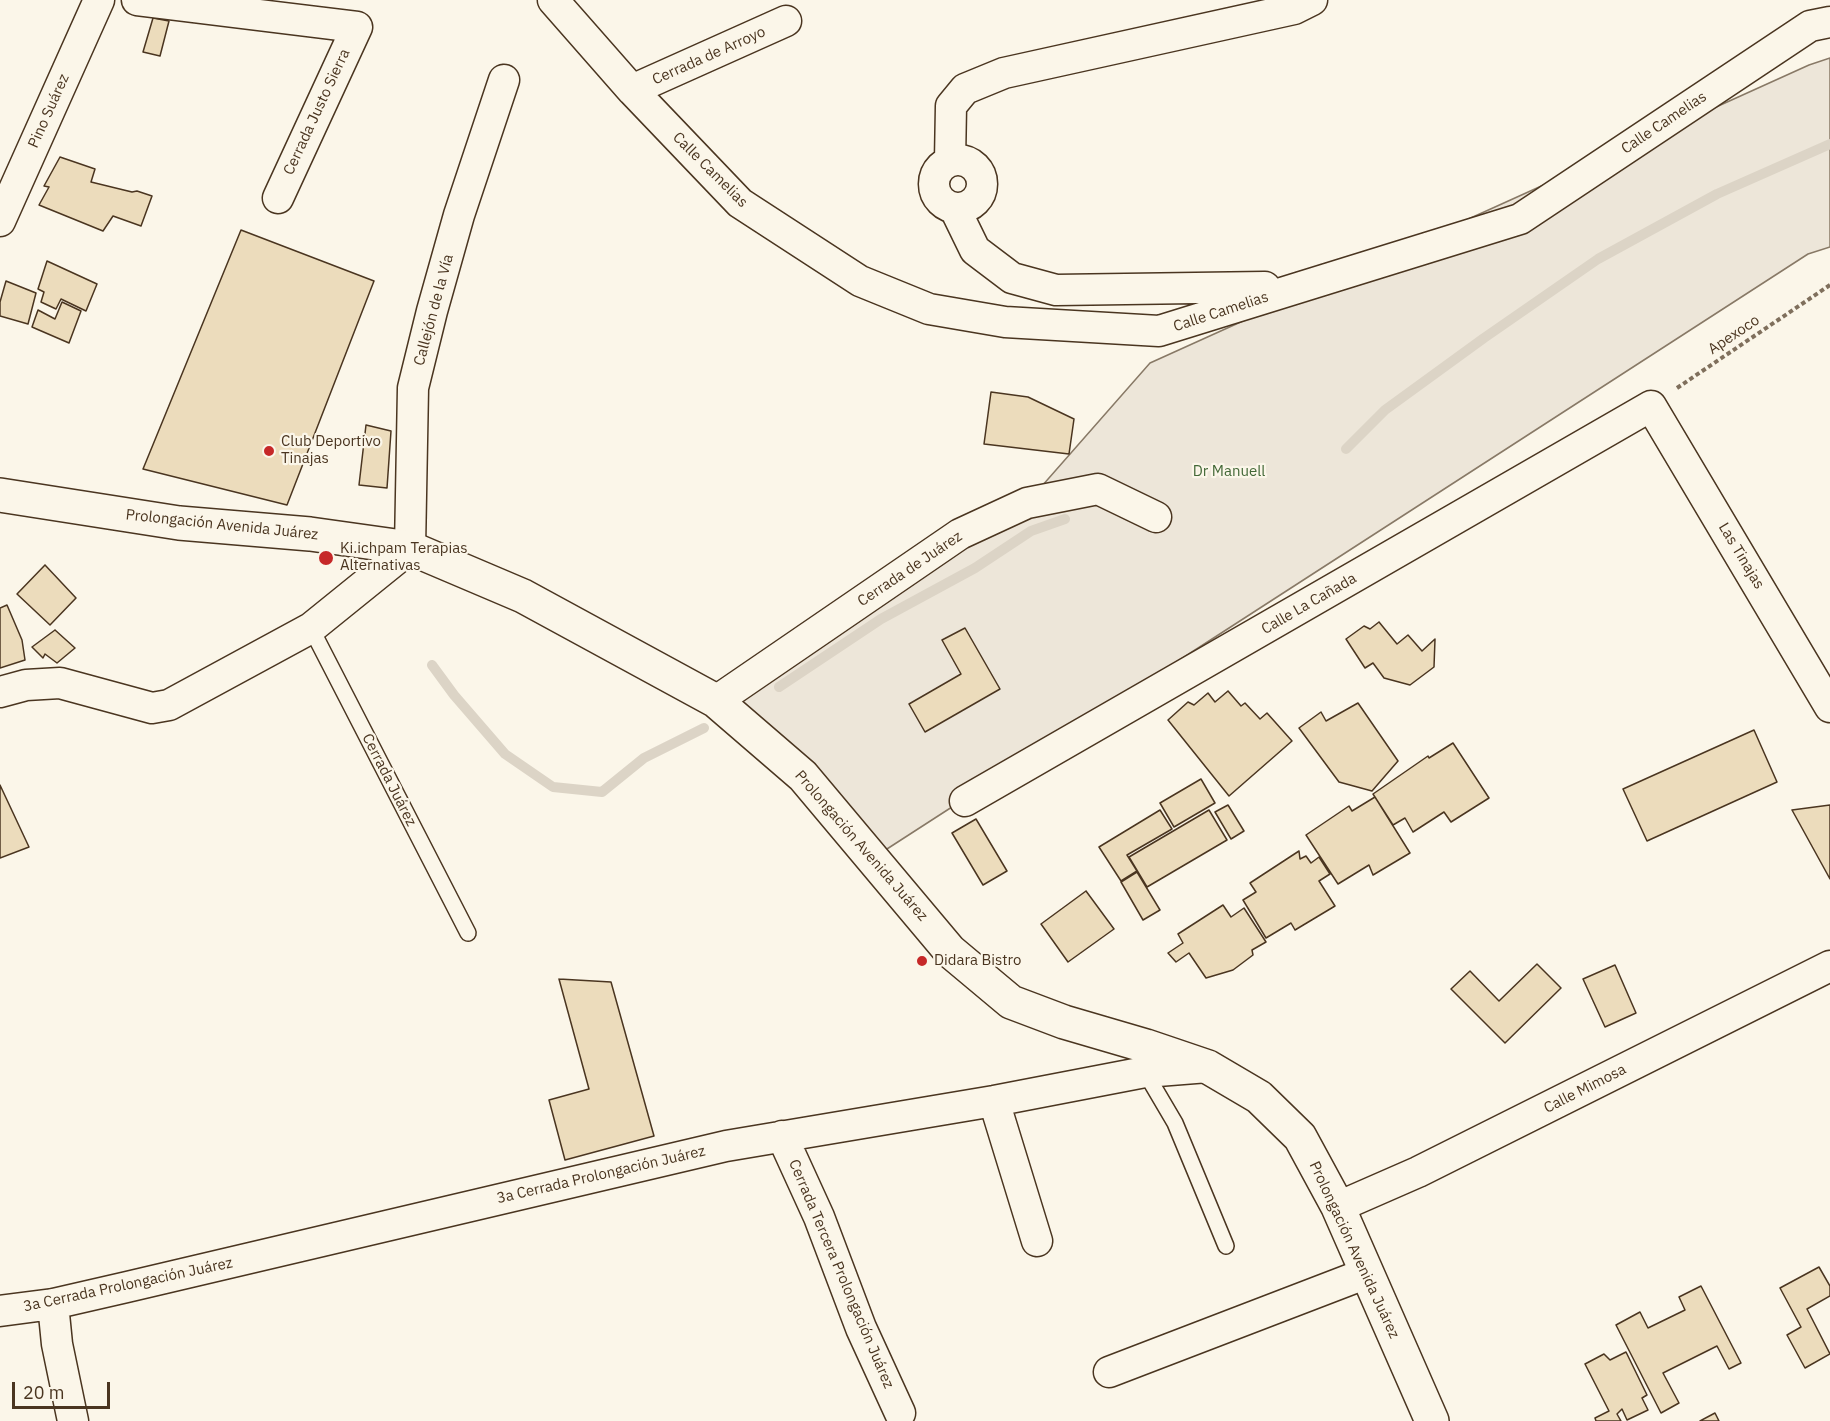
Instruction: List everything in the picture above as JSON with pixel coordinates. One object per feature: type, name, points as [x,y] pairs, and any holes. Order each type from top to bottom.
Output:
[{"type":"street","name":"Pino Suárez","points":[[0,221],[99,0]]},
{"type":"street","name":"Cerrada Justo Sierra","points":[[137,0],[357,27],[278,198]]},
{"type":"street","name":"Calle Camelias","points":[[552,0],[632,90],[740,203],[860,281],[929,309],[1005,322],[1159,331],[1520,219],[1810,26],[1830,22]]},
{"type":"street","points":[[1298,287],[1056,290],[1012,278],[975,250],[955,209],[944,205],[937,197],[933,187],[935,176],[941,166],[950,161],[951,105],[965,89],[1004,73],[1294,9],[1312,0]]},
{"type":"street","name":"Cerrada de Arroyo","points":[[632,90],[786,21]]},
{"type":"street","name":"Callejón de la Vía","points":[[410,548],[413,388],[456,225],[504,80]]},
{"type":"street","name":"Las Tinajas","points":[[1651,406],[1830,707]]},
{"type":"street","name":"Calle La Cañada","points":[[965,801],[1651,406]]},
{"type":"street","name":"Cerrada de Juárez","points":[[716,701],[960,534],[1028,503],[1098,489],[1156,517]]},
{"type":"street","name":"Prolongación Avenida Juárez","points":[[0,495],[179,524],[310,534],[410,548],[523,596],[716,701],[803,776],[950,951],[1011,1002],[1064,1022],[1208,1067],[1259,1096],[1300,1137],[1338,1207],[1432,1421]]},
{"type":"street","points":[[0,692],[26,685],[60,683],[152,708],[169,705],[311,628],[410,548]]},
{"type":"street","name":"Calle Mimosa","points":[[1338,1207],[1419,1172],[1830,966]]},
{"type":"street","name":"3a Cerrada Prolongación Juárez","points":[[0,1311],[53,1304],[726,1146],[994,1101],[1145,1072],[1208,1067]]},
{"type":"street","points":[[994,1101],[1037,1241]]},
{"type":"street","name":"Cerrada Tercera Prolongación Juárez","points":[[782,1136],[819,1217],[861,1328],[900,1413]]},
{"type":"street","points":[[1109,1372],[1367,1273]]},
{"type":"street","points":[[53,1304],[57,1344],[73,1421]]},
{"type":"lane","name":"Cerrada Juárez","points":[[311,628],[468,933]]},
{"type":"lane","points":[[1145,1072],[1175,1123],[1226,1246]]},
{"type":"path","name":"Apexoco","points":[[1651,406],[1830,285]]},
{"type":"green space","name":"Dr Manuell","points":[[1830,58],[1830,247],[1808,254],[873,858],[716,701],[1027,503],[1150,363],[1809,65]]},
{"type":"building","points":[[153,18],[169,21],[160,56],[143,52]]},
{"type":"building","points":[[60,157],[95,169],[91,182],[152,196],[141,226],[113,216],[103,231],[39,205],[49,187],[44,186]]},
{"type":"building","points":[[241,230],[374,281],[287,505],[143,469]]},
{"type":"building","points":[[47,261],[97,284],[86,311],[61,299],[56,309],[41,302],[44,292],[38,289]]},
{"type":"building","points":[[6,281],[36,293],[28,324],[0,316],[0,302]]},
{"type":"building","points":[[62,302],[81,311],[69,343],[32,327],[38,310],[55,319]]},
{"type":"building","points":[[991,392],[1028,397],[1074,419],[1069,454],[984,444]]},
{"type":"building","points":[[366,425],[391,431],[387,488],[359,485]]},
{"type":"building","points":[[45,565],[76,598],[50,625],[17,594]]},
{"type":"building","points":[[7,605],[22,640],[25,660],[0,668],[0,608]]},
{"type":"building","points":[[1379,622],[1397,644],[1408,635],[1422,651],[1435,639],[1434,667],[1410,685],[1384,678],[1373,663],[1365,668],[1346,639],[1364,626],[1370,629]]},
{"type":"building","points":[[965,628],[1000,689],[925,732],[909,704],[961,674],[942,640]]},
{"type":"building","points":[[55,630],[75,648],[57,663],[45,654],[43,658],[32,647]]},
{"type":"building","points":[[1228,691],[1241,706],[1245,703],[1260,719],[1267,713],[1292,741],[1229,796],[1168,720],[1188,702],[1194,705],[1208,693],[1215,702]]},
{"type":"building","points":[[1358,703],[1398,761],[1372,791],[1339,782],[1299,728],[1321,712],[1326,721]]},
{"type":"building","points":[[1754,730],[1777,782],[1647,841],[1623,789]]},
{"type":"building","points":[[1453,743],[1489,798],[1451,822],[1444,812],[1413,832],[1405,818],[1393,825],[1373,794],[1428,756],[1429,758]]},
{"type":"building","points":[[1201,779],[1215,803],[1174,827],[1160,803]]},
{"type":"building","points":[[0,785],[29,847],[0,858]]},
{"type":"building","points":[[1375,797],[1410,853],[1373,875],[1369,865],[1338,884],[1306,835],[1349,806],[1352,811]]},
{"type":"building","points":[[1228,805],[1244,831],[1231,839],[1215,812]]},
{"type":"building","points":[[1830,805],[1830,879],[1792,810]]},
{"type":"building","points":[[1160,810],[1172,829],[1127,855],[1137,871],[1121,881],[1099,847]]},
{"type":"building","points":[[1209,810],[1227,840],[1147,887],[1129,857]]},
{"type":"building","points":[[976,819],[1007,871],[983,885],[952,833]]},
{"type":"building","points":[[1299,851],[1300,859],[1306,856],[1311,863],[1319,857],[1330,874],[1319,881],[1335,906],[1295,930],[1291,923],[1266,938],[1243,900],[1256,892],[1250,883]]},
{"type":"building","points":[[1137,872],[1160,910],[1143,920],[1121,882]]},
{"type":"building","points":[[1086,891],[1114,929],[1068,962],[1041,924]]},
{"type":"building","points":[[1223,905],[1231,917],[1244,908],[1266,942],[1252,950],[1253,955],[1233,970],[1206,978],[1189,953],[1176,962],[1168,953],[1183,943],[1178,934]]},
{"type":"building","points":[[1537,964],[1561,988],[1505,1043],[1451,989],[1470,971],[1499,1001]]},
{"type":"building","points":[[1615,965],[1636,1013],[1605,1027],[1583,979]]},
{"type":"building","points":[[559,979],[611,982],[654,1136],[565,1160],[549,1100],[589,1089]]},
{"type":"building","points":[[1819,1267],[1830,1286],[1830,1296],[1807,1309],[1830,1354],[1805,1368],[1787,1335],[1801,1327],[1780,1288]]},
{"type":"building","points":[[1701,1286],[1741,1363],[1729,1369],[1717,1346],[1663,1373],[1679,1403],[1661,1413],[1616,1325],[1640,1312],[1648,1328],[1685,1310],[1679,1297]]},
{"type":"building","points":[[1626,1352],[1647,1395],[1642,1398],[1648,1410],[1627,1420],[1622,1409],[1617,1414],[1621,1421],[1596,1421],[1595,1418],[1609,1411],[1585,1364],[1604,1354],[1610,1360]]},
{"type":"building","points":[[1715,1413],[1719,1421],[1700,1421]]},
{"type":"waterway","points":[[1346,449],[1385,410],[1598,259],[1717,194],[1830,144]]},
{"type":"waterway","points":[[779,687],[881,619],[975,568],[1031,531],[1065,519]]},
{"type":"waterway","points":[[432,665],[454,695],[505,754],[553,787],[602,792],[644,758],[704,728]]},
{"type":"place","name":"Club Deportivo Tinajas","points":[[269,451]]},
{"type":"place","name":"Ki.ichpam Terapias Alternativas","points":[[326,558]]},
{"type":"place","name":"Didara Bistro","points":[[922,961]]}]
